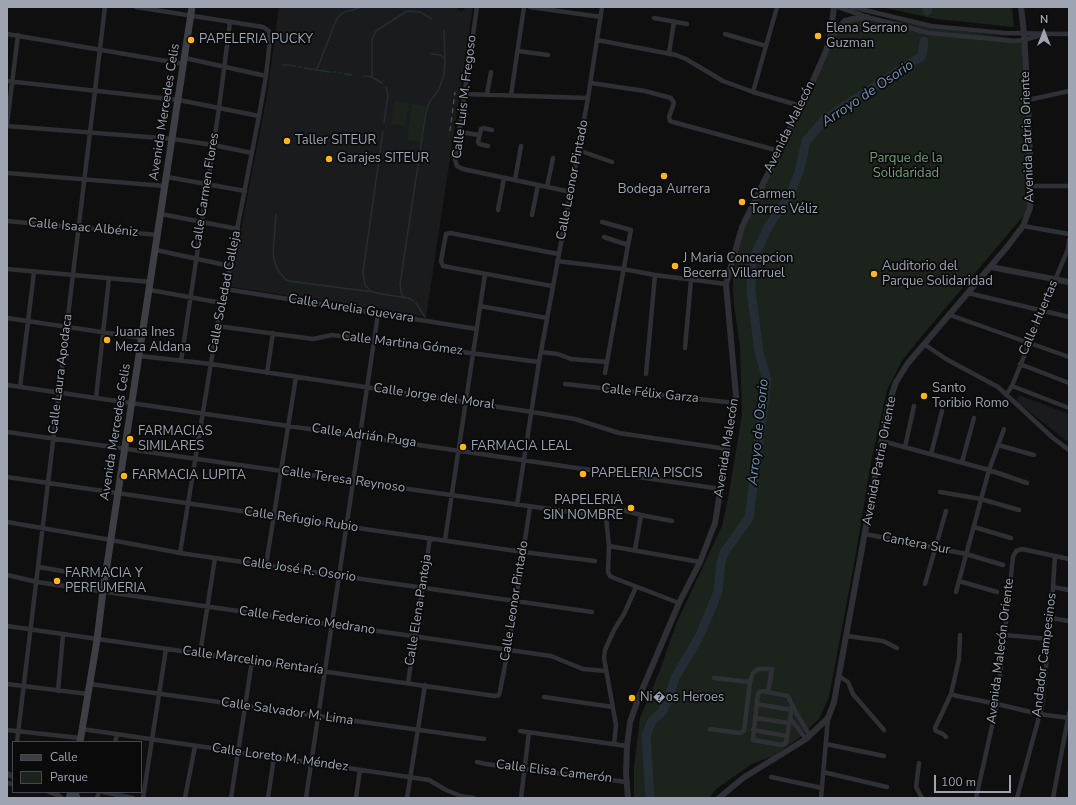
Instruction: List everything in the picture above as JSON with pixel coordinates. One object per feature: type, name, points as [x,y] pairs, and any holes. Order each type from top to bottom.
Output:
[{"type":"main road","name":"Avenida Mercedes Celis","points":[[80,740],[97,640],[103,591],[126,449],[192,7]]},
{"type":"street","name":"Calle Laura Apodaca","points":[[17,741],[105,7]]},
{"type":"street","points":[[136,7],[230,22]]},
{"type":"street","name":"Calle Luis M. Fregoso","points":[[477,7],[466,94],[455,160],[457,166],[463,169],[571,192]]},
{"type":"street","points":[[511,95],[524,7]]},
{"type":"street","points":[[530,7],[601,17]]},
{"type":"street","name":"Calle Leonor Pintado","points":[[517,505],[539,362],[591,84],[602,7]]},
{"type":"street","points":[[753,92],[777,7]]},
{"type":"street","name":"Avenida Malecón","points":[[628,798],[626,782],[627,746],[630,722],[679,603],[700,562],[715,523],[736,396],[726,284],[742,227],[826,51],[830,38],[834,7]]},
{"type":"street","points":[[838,7],[867,17],[928,33],[1006,41],[1024,37],[1069,34]]},
{"type":"street","points":[[852,7],[931,26],[1024,37]]},
{"type":"street","name":"Avenida Patria Oriente","points":[[821,798],[828,718],[834,702],[847,636],[888,406],[896,382],[908,363],[991,267],[1023,226],[1030,208],[1031,186],[1028,100],[1021,7]]},
{"type":"street","points":[[830,38],[845,21],[853,18],[867,17]]},
{"type":"street","points":[[654,18],[687,24]]},
{"type":"street","name":"Calle Soledad Calleja","points":[[180,553],[210,364],[252,154],[266,76],[270,39],[269,31],[263,27],[230,22]]},
{"type":"street","name":"Calle Carmen Flores","points":[[180,361],[219,108],[230,22]]},
{"type":"street","points":[[669,53],[674,22]]},
{"type":"street","points":[[7,34],[224,67],[266,76]]},
{"type":"street","points":[[726,34],[766,46]]},
{"type":"street","points":[[18,35],[10,81],[7,125],[173,139],[213,145],[252,154]]},
{"type":"street","points":[[597,40],[669,53],[686,59],[723,81],[753,92],[801,106]]},
{"type":"street","points":[[518,51],[548,55]]},
{"type":"street","points":[[488,94],[491,72]]},
{"type":"street","points":[[10,81],[179,100],[259,116]]},
{"type":"street","points":[[591,84],[645,90],[671,98],[674,103],[669,116],[670,120],[673,122],[779,151]]},
{"type":"street","points":[[1028,100],[1069,91]]},
{"type":"street","points":[[466,94],[588,98]]},
{"type":"street","points":[[488,146],[479,144],[479,135],[481,129],[483,128],[492,130]]},
{"type":"street","points":[[460,132],[479,135]]},
{"type":"street","points":[[515,180],[521,146]]},
{"type":"street","points":[[578,150],[612,162]]},
{"type":"street","points":[[547,187],[553,158]]},
{"type":"street","points":[[7,173],[166,186]]},
{"type":"street","points":[[167,177],[245,191]]},
{"type":"street","points":[[498,210],[504,178]]},
{"type":"street","points":[[532,215],[538,185]]},
{"type":"street","points":[[1031,186],[1069,186]]},
{"type":"street","points":[[161,214],[238,229]]},
{"type":"street","name":"Calle Isaac Albéniz","points":[[7,221],[158,235]]},
{"type":"street","points":[[602,222],[631,230],[605,372]]},
{"type":"street","points":[[1023,226],[1069,234]]},
{"type":"street","points":[[552,286],[443,266],[441,261],[446,234],[450,233],[558,254]]},
{"type":"street","points":[[604,237],[628,245]]},
{"type":"street","name":"Calle Huertas","points":[[1006,395],[1012,386],[1028,343],[1068,249],[1069,240]]},
{"type":"street","points":[[156,250],[230,266]]},
{"type":"street","points":[[557,261],[726,284]]},
{"type":"street","points":[[991,267],[1069,282]]},
{"type":"street","points":[[7,270],[151,282]]},
{"type":"street","points":[[20,387],[34,272]]},
{"type":"street","name":"Calle Elena Pantoja","points":[[445,540],[485,274]]},
{"type":"street","points":[[646,374],[655,275]]},
{"type":"street","points":[[96,398],[109,278]]},
{"type":"street","points":[[685,348],[691,280]]},
{"type":"street","name":"Calle Aurelia Guevara","points":[[225,289],[477,329]]},
{"type":"street","points":[[150,290],[222,303]]},
{"type":"street","points":[[968,293],[1069,316]]},
{"type":"street","points":[[480,306],[547,318]]},
{"type":"street","points":[[306,798],[378,314]]},
{"type":"street","points":[[950,315],[1069,358]]},
{"type":"street","points":[[7,318],[142,338]]},
{"type":"street","name":"Calle Martina Gómez","points":[[217,326],[313,339],[332,335],[539,362]]},
{"type":"street","points":[[266,372],[273,333]]},
{"type":"street","points":[[924,344],[946,359],[989,382],[1006,395],[1053,438],[1069,450]]},
{"type":"street","points":[[541,352],[558,354],[571,359],[607,362]]},
{"type":"street","name":"Calle Jorge del Moral","points":[[140,356],[210,364],[532,412],[575,419],[619,433],[727,449]]},
{"type":"street","points":[[1020,364],[1069,383]]},
{"type":"street","points":[[266,565],[296,377]]},
{"type":"street","name":"Calle Félix Garza","points":[[564,384],[735,403]]},
{"type":"street","name":"Calle Adrián Puga","points":[[7,385],[721,489]]},
{"type":"street","points":[[1012,386],[1069,408]]},
{"type":"street","points":[[905,447],[914,406]]},
{"type":"street","points":[[931,454],[942,411]]},
{"type":"street","points":[[962,462],[974,418]]},
{"type":"street","points":[[956,592],[981,499],[1004,429]]},
{"type":"street","name":"Calle Teresa Reynoso","points":[[7,432],[606,517]]},
{"type":"street","points":[[882,441],[990,470],[1027,483]]},
{"type":"street","points":[[998,445],[1034,455]]},
{"type":"street","name":"Calle Refugio Rubio","points":[[7,477],[523,552],[595,561]]},
{"type":"street","points":[[940,492],[981,499],[1019,510]]},
{"type":"street","name":"Calle Leonor Pintado","points":[[499,695],[508,650],[530,507]]},
{"type":"street","points":[[672,521],[611,508],[606,512],[609,546],[608,572],[610,576],[679,603]]},
{"type":"street","points":[[925,584],[946,511]]},
{"type":"street","points":[[635,550],[641,515]]},
{"type":"street","name":"Calle José R. Osorio","points":[[7,522],[180,553],[592,612]]},
{"type":"street","points":[[974,527],[1011,538]]},
{"type":"street","name":"Cantera Sur","points":[[865,534],[966,554],[1003,565]]},
{"type":"street","name":"Calle Elena Pantoja","points":[[408,683],[430,538]]},
{"type":"street","points":[[609,546],[700,562]]},
{"type":"street","name":"Avenida Malecón Oriente","points":[[976,798],[998,704],[1013,557],[1016,551],[1022,549],[1055,556]]},
{"type":"street","points":[[1055,556],[1069,559]]},
{"type":"street","name":"Andador Campesinos","points":[[1017,798],[1042,706],[1051,618],[1055,556]]},
{"type":"street","points":[[200,654],[215,558]]},
{"type":"street","points":[[38,567],[68,572],[106,575]]},
{"type":"street","name":"Calle Federico Medrano","points":[[7,575],[37,582],[551,656],[582,669],[606,671]]},
{"type":"street","points":[[959,581],[997,592]]},
{"type":"street","points":[[614,744],[616,725],[604,658],[605,650],[636,587]]},
{"type":"street","points":[[1053,587],[1069,590]]},
{"type":"street","points":[[1051,618],[1069,621]]},
{"type":"street","name":"Calle Marcelino Rentaría","points":[[7,626],[495,696],[499,695]]},
{"type":"street","points":[[58,691],[64,635]]},
{"type":"street","points":[[946,737],[936,731],[935,728],[950,694],[959,659],[960,635]]},
{"type":"street","points":[[1005,635],[1049,639]]},
{"type":"street","points":[[847,636],[883,641],[897,648]]},
{"type":"street","points":[[143,798],[166,649]]},
{"type":"street","points":[[232,798],[252,661]]},
{"type":"street","points":[[710,729],[740,733],[744,731],[751,675],[755,671],[763,668],[772,669],[768,692]]},
{"type":"street","points":[[839,676],[848,682],[853,694],[884,730]]},
{"type":"street","points":[[714,678],[750,682]]},
{"type":"street","points":[[7,684],[88,694]]},
{"type":"street","name":"Calle Salvador M. Lima","points":[[90,684],[484,739]]},
{"type":"street","name":"Calle Elena Pantoja","points":[[407,798],[424,685]]},
{"type":"street","points":[[792,708],[786,743],[782,745],[754,741],[752,738],[758,693],[762,691],[788,696],[792,708],[801,722],[808,738]]},
{"type":"street","points":[[950,694],[1039,714],[1069,717],[1053,798]]},
{"type":"street","points":[[544,696],[613,707]]},
{"type":"street","points":[[757,704],[792,708]]},
{"type":"street","points":[[755,718],[789,723]]},
{"type":"street","points":[[790,718],[808,738]]},
{"type":"street","name":"Avenida Patria Oriente","points":[[719,798],[743,778],[808,738],[828,718]]},
{"type":"street","points":[[796,726],[801,722]]},
{"type":"street","name":"Calle Loreto M. Méndez","points":[[82,729],[429,780],[446,790],[461,796],[474,798]]},
{"type":"street","points":[[7,730],[80,740]]},
{"type":"street","points":[[753,730],[787,736]]},
{"type":"street","points":[[520,731],[627,746]]},
{"type":"street","points":[[520,798],[529,732]]},
{"type":"street","points":[[116,741],[117,735]]},
{"type":"street","points":[[826,744],[884,756]]},
{"type":"street","points":[[185,798],[195,746]]},
{"type":"street","points":[[268,798],[274,757]]},
{"type":"street","name":"Calle Elisa Camerón","points":[[479,762],[626,782]]},
{"type":"street","points":[[919,763],[916,787],[922,798]]},
{"type":"street","points":[[356,798],[360,770]]},
{"type":"street","points":[[823,772],[887,786]]},
{"type":"street","points":[[771,777],[822,788]]},
{"type":"street","points":[[52,793],[62,798]]},
{"type":"street","points":[[110,793],[132,798]]},
{"type":"shaded area","points":[[279,7],[456,7],[461,12],[466,7],[473,7],[426,317],[226,286],[236,255],[267,95]]},
{"type":"shaded area","points":[[1019,395],[1069,414],[1069,443],[1016,401]]},
{"type":"green space","points":[[881,7],[1012,7],[1014,27],[936,19]]},
{"type":"green space","name":"Parque de la Solidaridad","points":[[863,16],[1024,40],[1030,208],[916,343],[902,361],[887,390],[871,462],[856,553],[829,697],[819,719],[799,738],[773,756],[752,764],[716,789],[709,798],[634,798],[634,767],[640,718],[660,670],[676,624],[722,526],[728,499],[742,415],[740,347],[733,288],[733,277],[740,237],[830,38],[845,21]]},
{"type":"green space","points":[[395,100],[409,103],[405,126],[391,124]]},
{"type":"green space","points":[[412,104],[426,106],[421,142],[407,140]]},
{"type":"waterway","points":[[317,69],[337,18],[344,12],[363,7]]},
{"type":"waterway","name":"Arroyo de Osorio","points":[[927,11],[928,7]]},
{"type":"waterway","points":[[372,77],[372,39],[376,31],[407,11],[420,12],[432,19]]},
{"type":"waterway","points":[[404,298],[401,292],[400,284],[426,112],[430,101],[438,91],[444,75],[444,30]]},
{"type":"waterway","name":"Arroyo de Osorio","points":[[650,798],[646,735],[652,721],[662,712],[668,700],[675,678],[699,637],[718,592],[721,562],[725,551],[749,518],[767,380],[759,352],[751,290],[752,261],[769,225],[790,195],[800,169],[806,141],[826,118],[922,56],[924,41]]},
{"type":"waterway","points":[[431,54],[440,55],[445,59]]},
{"type":"waterway","points":[[283,65],[290,65]]},
{"type":"waterway","points":[[304,68],[330,72]]},
{"type":"waterway","points":[[345,74],[352,75]]},
{"type":"waterway","points":[[364,76],[372,77],[382,83]]},
{"type":"waterway","points":[[384,122],[388,95],[386,87]]},
{"type":"waterway","points":[[372,292],[365,285],[363,272],[383,131]]},
{"type":"waterway","points":[[276,214],[273,255],[277,269],[285,279],[289,281],[373,292],[408,298],[414,301]]},
{"type":"waterway","points":[[416,303],[425,317]]},
{"type":"railway","points":[[450,131],[455,92]]},
{"type":"place","name":"Elena Serrano Guzman","points":[[818,36]]},
{"type":"place","name":"PAPELERIA PUCKY","points":[[191,40]]},
{"type":"place","name":"Taller SITEUR","points":[[287,141]]},
{"type":"place","name":"Garajes SITEUR","points":[[329,159]]},
{"type":"place","name":"Bodega Aurrera","points":[[664,176]]},
{"type":"place","name":"Carmen Torres Véliz","points":[[742,202]]},
{"type":"place","name":"J Maria Concepcion Becerra Villarruel","points":[[675,266]]},
{"type":"place","name":"Auditorio del Parque Solidaridad","points":[[874,274]]},
{"type":"place","name":"Juana Ines Meza Aldana","points":[[107,340]]},
{"type":"place","name":"Santo Toribio Romo","points":[[924,396]]},
{"type":"place","name":"FARMACIAS SIMILARES","points":[[130,439]]},
{"type":"place","name":"FARMACIA LEAL","points":[[463,447]]},
{"type":"place","name":"PAPELERIA PISCIS","points":[[583,474]]},
{"type":"place","name":"FARMACIA LUPITA","points":[[124,476]]},
{"type":"place","name":"PAPELERIA SIN NOMBRE","points":[[631,508]]},
{"type":"place","name":"FARMACIA Y PERFUMERIA","points":[[57,581]]},
{"type":"place","name":"Ni�os Heroes","points":[[632,698]]}]
